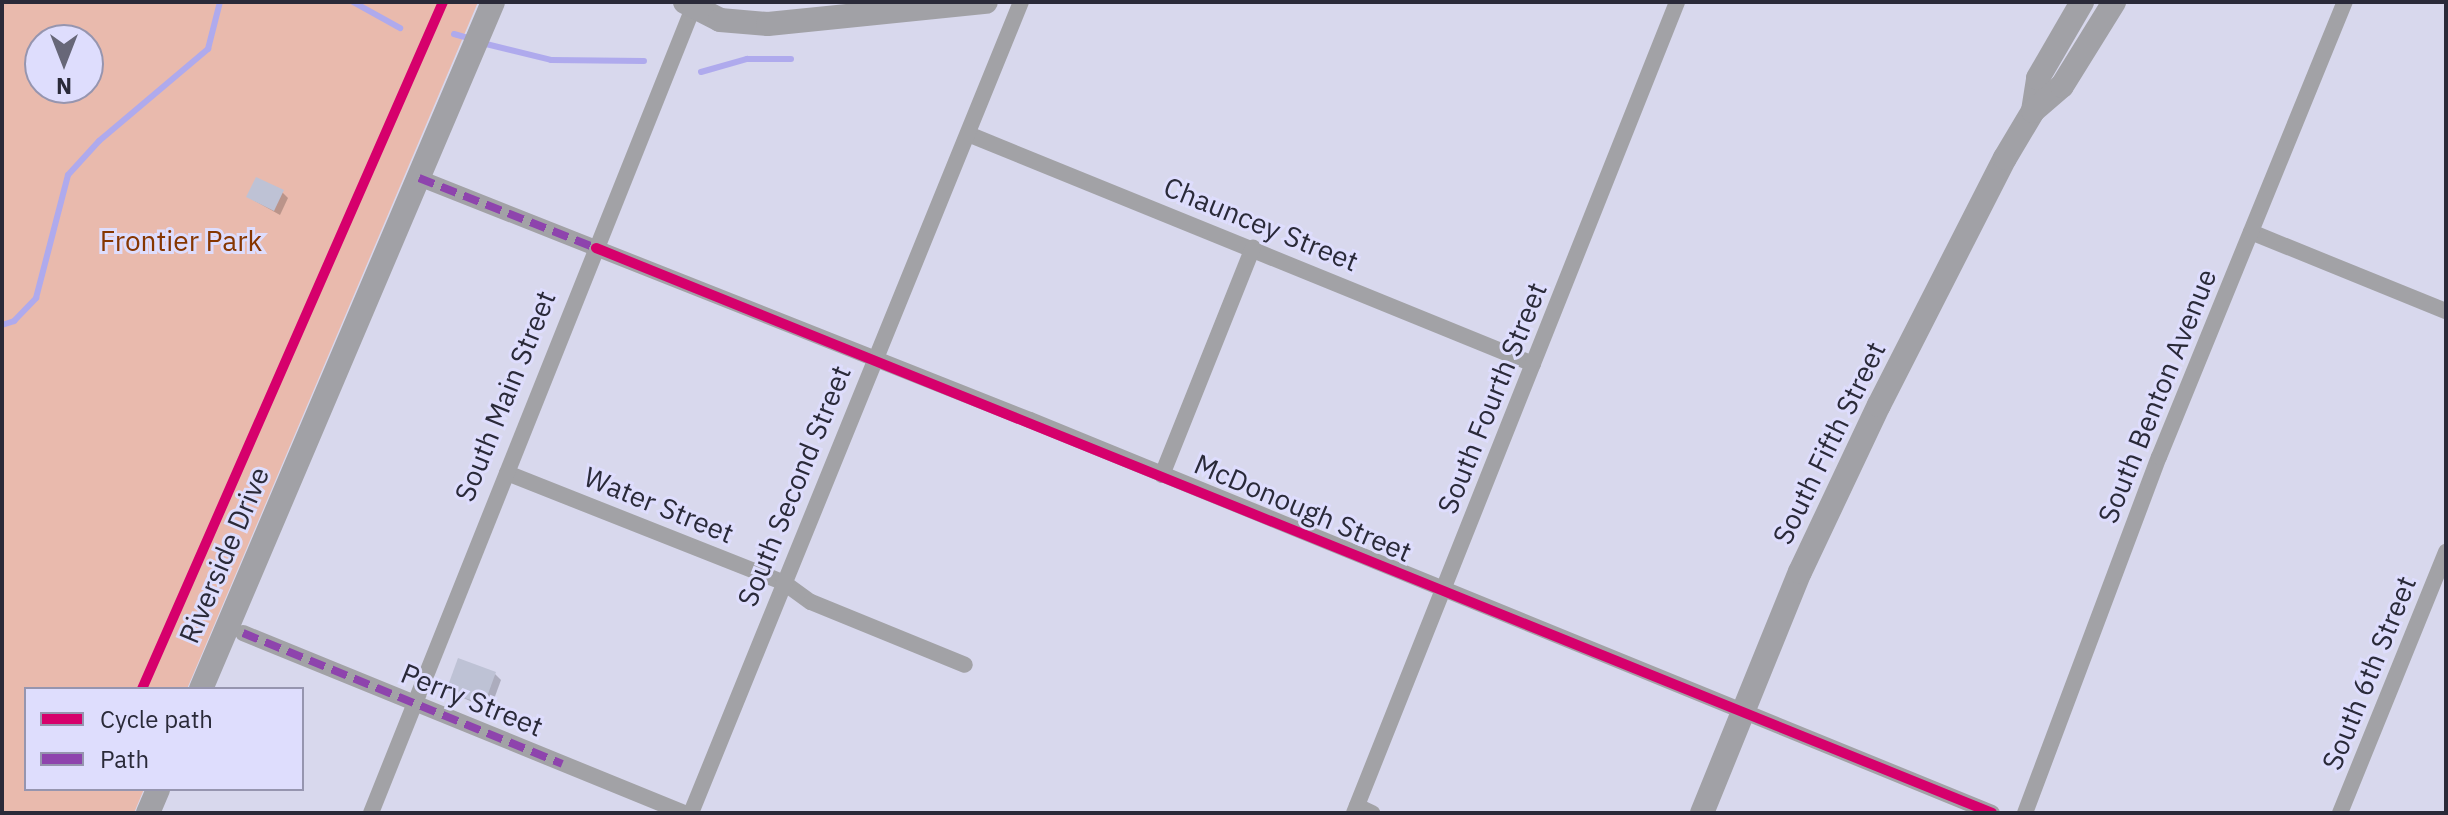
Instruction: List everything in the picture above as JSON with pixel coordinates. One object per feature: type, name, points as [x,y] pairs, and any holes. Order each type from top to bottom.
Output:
[{"type":"street","name":"Riverside Drive","points":[[202,687],[493,2]]},
{"type":"street","points":[[691,4],[720,20],[768,24],[986,2]]},
{"type":"street","name":"South Second Street","points":[[691,813],[1021,2]]},
{"type":"street","name":"South Fourth Street","points":[[1361,811],[1443,592],[1677,2]]},
{"type":"street","name":"South Fifth Street","points":[[1702,813],[1800,572],[1855,453],[2033,111],[2038,78],[2082,2]]},
{"type":"street","name":"South Fifth Street","points":[[2033,111],[2062,86],[2114,2]]},
{"type":"street","name":"South Benton Avenue","points":[[2025,813],[2159,457],[2345,2]]},
{"type":"street","name":"South Main Street","points":[[371,813],[691,4]]},
{"type":"street","name":"Chauncey Street","points":[[968,134],[1533,364]]},
{"type":"street","name":"McDonough Street","points":[[419,178],[874,358],[1992,813]]},
{"type":"street","points":[[2251,232],[2446,311]]},
{"type":"street","points":[[1162,475],[1253,248]]},
{"type":"street","name":"Water Street","points":[[507,473],[783,582],[811,602],[965,665]]},
{"type":"street","name":"South 6th Street","points":[[2340,813],[2446,552]]},
{"type":"street","name":"Perry Street","points":[[243,633],[414,706],[683,813]]},
{"type":"street","points":[[148,813],[157,791]]},
{"type":"green space","name":"Frontier Park","points":[[2,2],[478,2],[188,687],[24,687],[24,791],[143,791],[134,813],[2,813]]},
{"type":"building","points":[[256,177],[284,190],[274,211],[246,197]]},
{"type":"building","points":[[458,658],[496,672],[484,705],[446,691]]},
{"type":"waterway","points":[[2,325],[14,321],[36,298],[68,175],[99,141],[208,49],[220,2]]},
{"type":"waterway","points":[[353,2],[400,28]]},
{"type":"waterway","points":[[454,34],[471,39]]},
{"type":"waterway","points":[[482,43],[551,60],[644,61]]},
{"type":"waterway","points":[[701,72],[747,59],[791,59]]},
{"type":"marked path","points":[[419,178],[596,248]]},
{"type":"marked path","points":[[243,633],[562,764]]},
{"type":"cycle path","points":[[143,687],[443,2]]},
{"type":"cycle path","points":[[596,248],[1992,813]]}]
